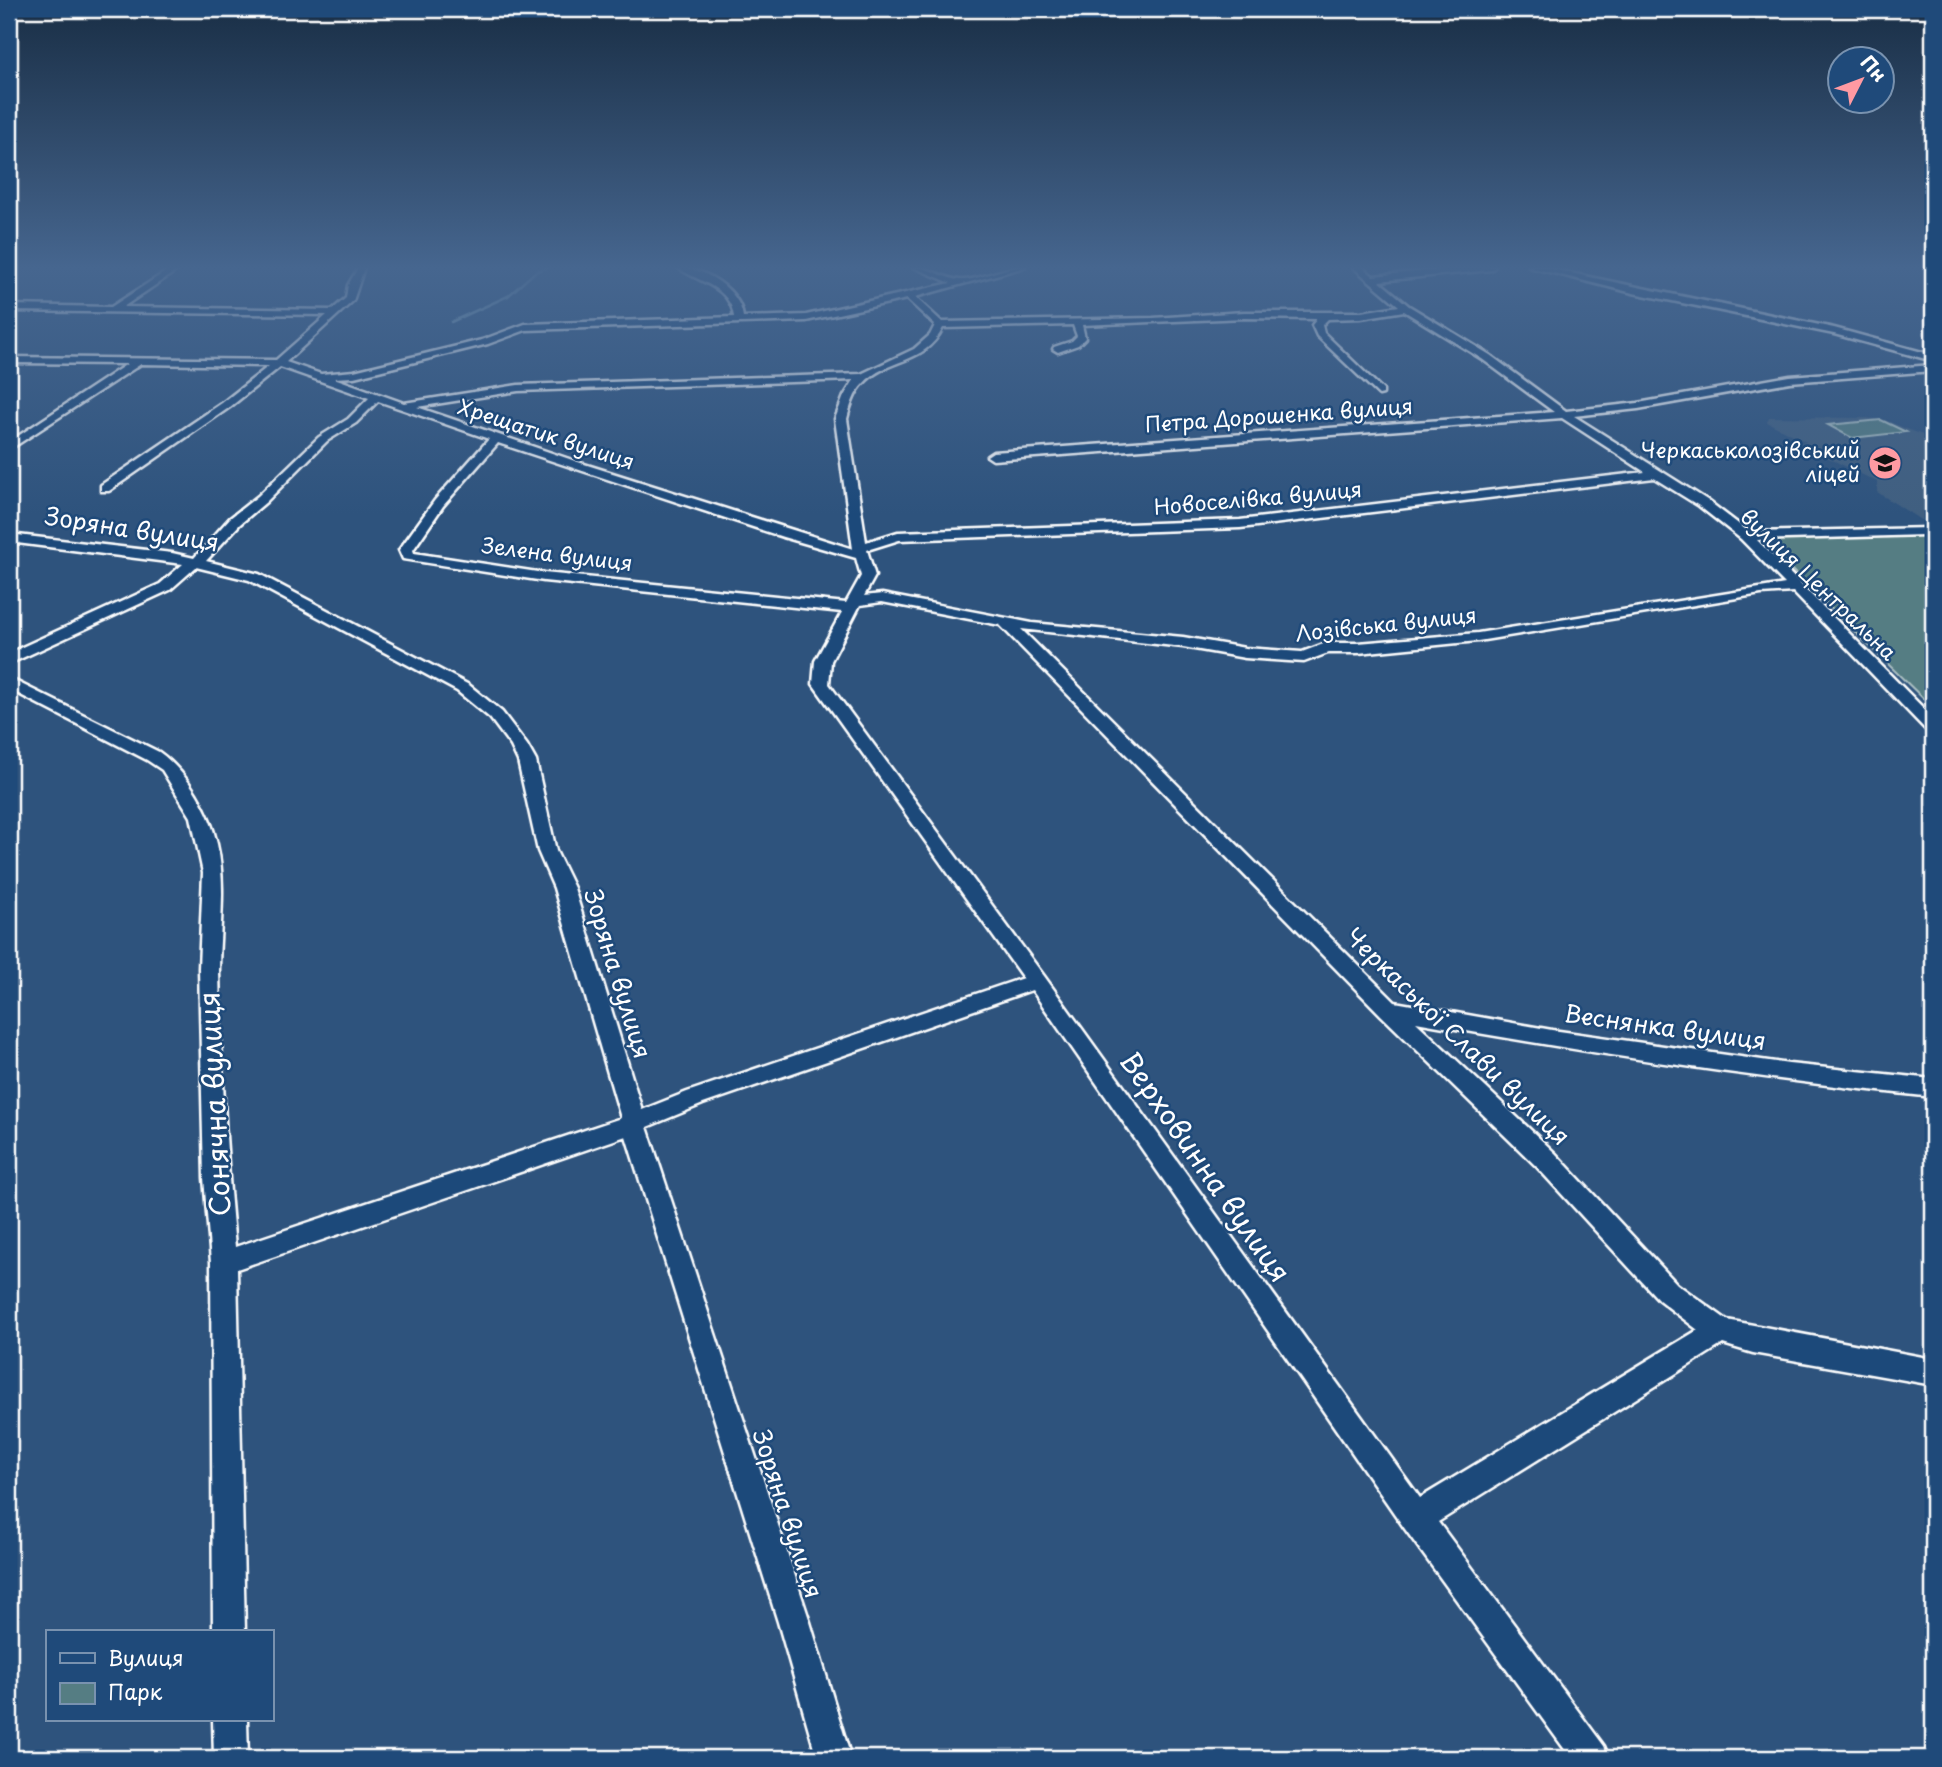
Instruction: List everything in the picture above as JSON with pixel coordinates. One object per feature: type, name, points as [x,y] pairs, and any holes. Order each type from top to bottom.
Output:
[{"type":"street","points":[[105,488],[226,405],[294,349]]},
{"type":"street","points":[[317,377],[366,372],[455,349]]},
{"type":"street","points":[[401,407],[518,388],[863,377],[922,349]]},
{"type":"street","points":[[1336,349],[1379,392]]},
{"type":"street","name":"вулиця Центральна","points":[[1474,349],[1583,428],[1703,503],[1746,536],[1933,727]]},
{"type":"street","points":[[1906,349],[1933,358]]},
{"type":"street","name":"Хрещатик вулиця","points":[[9,360],[279,363],[495,439],[788,534],[862,551]]},
{"type":"street","points":[[9,447],[139,361]]},
{"type":"street","name":"Петра Дорошенка вулиця","points":[[993,456],[1566,414],[1638,406],[1790,379],[1933,368]]},
{"type":"street","points":[[863,377],[845,403],[841,419],[868,576],[878,590],[898,601]]},
{"type":"street","points":[[9,659],[165,587],[195,563],[235,521],[262,499],[323,439],[352,421],[376,397]]},
{"type":"street","name":"Зелена вулиця","points":[[495,439],[439,503],[405,550],[408,556],[544,576],[852,605]]},
{"type":"street","name":"Новоселівка вулиця","points":[[862,551],[898,536],[1240,524],[1657,474]]},
{"type":"street","points":[[1746,536],[1925,531]]},
{"type":"street","name":"Зоряна вулиця","points":[[9,538],[172,557],[254,577],[463,688],[496,715],[519,746],[527,761],[547,852],[564,888],[634,1123],[794,1622],[834,1758]]},
{"type":"street","name":"Верховинна вулиця","points":[[868,576],[823,661],[821,684],[1037,981],[1416,1518],[1592,1758]]},
{"type":"street","name":"Лозівська вулиця","points":[[852,605],[875,598],[988,617],[1006,623],[1183,642],[1255,654],[1304,657],[1326,648],[1379,647],[1478,637],[1797,586]]},
{"type":"street","name":"Черкаської Слави вулиця","points":[[1006,623],[1389,1009],[1546,1160],[1668,1292],[1720,1331],[1753,1340],[1933,1372]]},
{"type":"street","name":"Сонячна вулиця","points":[[9,683],[153,756],[169,767],[200,817],[208,843],[213,873],[214,917],[209,981],[215,1178],[224,1262],[229,1630]]},
{"type":"street","points":[[224,1262],[634,1123],[695,1098],[1037,981]]},
{"type":"street","name":"Веснянка вулиця","points":[[1389,1009],[1552,1038],[1789,1073],[1933,1088]]},
{"type":"street","points":[[1416,1518],[1720,1331]]},
{"type":"street","points":[[230,1722],[231,1758]]},
{"type":"shaded area","name":"Черкаськолозівський ліцей","points":[[1769,417],[1868,418],[1887,421],[1933,439],[1933,528],[1877,492],[1877,482],[1798,443],[1806,442],[1767,422]]},
{"type":"green space","points":[[1881,420],[1906,432],[1852,438],[1828,425]]},
{"type":"green space","points":[[1930,533],[1933,536],[1933,708],[1759,538]]},
{"type":"place","name":"Черкаськолозівський ліцей","points":[[1885,463]]}]
